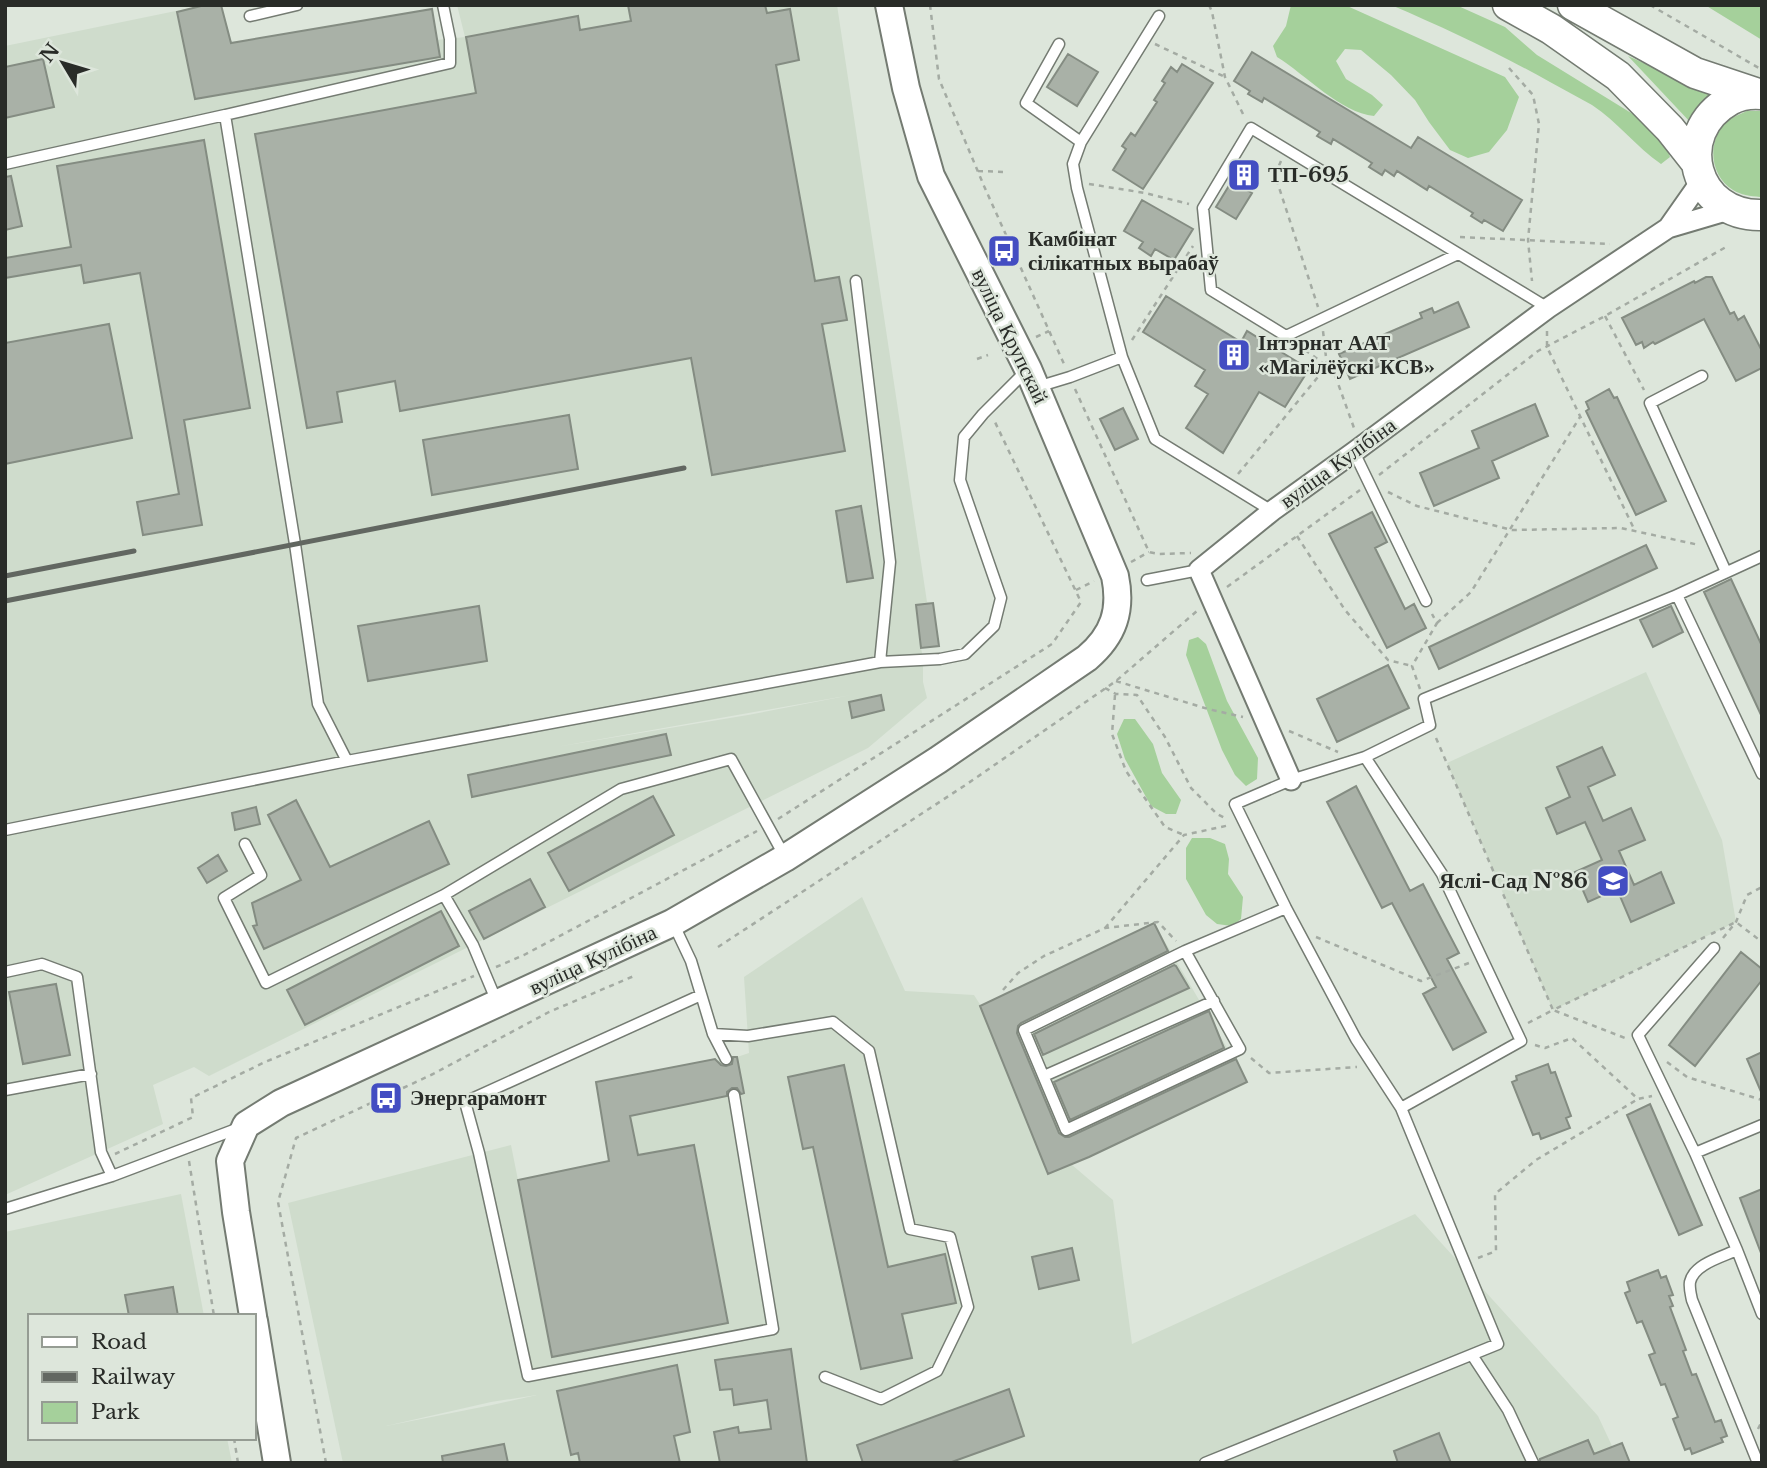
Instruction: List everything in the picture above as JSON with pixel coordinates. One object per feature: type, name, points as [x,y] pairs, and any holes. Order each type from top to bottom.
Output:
[{"type":"main road","name":"вуліца Крупскай","points":[[889,5],[906,88],[931,176],[1032,378],[1115,576],[1119,595],[1115,621],[1096,650],[1087,658]]},
{"type":"main road","points":[[1508,5],[1551,29],[1618,76],[1670,129],[1713,198],[1750,217]]},
{"type":"main road","points":[[1573,5],[1695,73],[1760,86]]},
{"type":"main road","points":[[1698,172],[1696,142],[1704,123],[1717,107],[1760,86]]},
{"type":"main road","name":"вуліца Кулібіна","points":[[246,1125],[282,1103],[672,923],[785,858],[938,761],[1087,658]]},
{"type":"main road","points":[[246,1125],[230,1161],[253,1314]]},
{"type":"main road","points":[[256,1333],[277,1463]]},
{"type":"street","name":"вуліца Кулібіна","points":[[1668,229],[1698,172]]},
{"type":"street","name":"вуліца Кулібіна","points":[[1195,562],[1357,450],[1541,304],[1668,229],[1750,217]]},
{"type":"street","points":[[1195,562],[1291,780]]},
{"type":"lane","points":[[250,16],[297,5]]},
{"type":"lane","points":[[5,164],[450,63],[450,38],[443,5]]},
{"type":"lane","points":[[1159,16],[1080,142],[1073,164],[1076,182],[1122,357],[1155,439],[1272,511]]},
{"type":"lane","points":[[1059,44],[1026,103],[1080,142]]},
{"type":"lane","points":[[225,115],[293,531],[318,704],[347,761]]},
{"type":"lane","points":[[1458,254],[1286,336],[1211,290],[1203,208],[1251,128],[1541,304]]},
{"type":"lane","points":[[856,281],[890,562],[880,662]]},
{"type":"lane","points":[[5,830],[347,761],[880,662],[940,659],[965,654],[994,626],[1001,598],[960,480],[964,437],[988,409],[1032,378],[1070,377],[1122,357]]},
{"type":"lane","points":[[1702,376],[1650,403],[1726,572]]},
{"type":"lane","points":[[1357,450],[1369,483],[1426,601]]},
{"type":"lane","points":[[1205,1463],[1498,1344],[1401,1108],[1356,1039],[1286,908],[1235,804],[1291,780],[1365,757],[1430,725],[1424,699],[1677,595],[1762,556]]},
{"type":"lane","points":[[1147,580],[1195,562]]},
{"type":"lane","points":[[1677,595],[1762,774]]},
{"type":"lane","points":[[1365,757],[1442,874],[1521,1041],[1401,1108]]},
{"type":"lane","points":[[245,844],[261,875],[224,898],[266,983],[444,895],[621,789],[731,759],[785,858]]},
{"type":"lane","points":[[444,895],[472,945],[498,1003]]},
{"type":"lane","points":[[1185,951],[1240,1049],[1066,1130],[1024,1030],[1185,951],[1286,908]]},
{"type":"lane","points":[[672,923],[691,961],[713,1034],[726,1059]]},
{"type":"lane","points":[[1714,948],[1638,1035],[1695,1153],[1762,1314]]},
{"type":"lane","points":[[5,972],[42,964],[77,977],[102,1152],[112,1176]]},
{"type":"lane","points":[[701,995],[465,1102],[479,1153],[528,1376],[773,1329],[734,1095]]},
{"type":"lane","points":[[1044,1076],[1214,1001]]},
{"type":"lane","points":[[713,1034],[748,1036],[833,1022],[869,1051],[910,1229],[950,1237],[968,1307],[937,1371],[881,1399],[825,1377]]},
{"type":"lane","points":[[5,1090],[91,1074]]},
{"type":"lane","points":[[5,1209],[112,1176],[246,1125]]},
{"type":"lane","points":[[1695,1153],[1762,1125]]},
{"type":"lane","points":[[1737,1250],[1702,1266],[1693,1274],[1689,1284],[1692,1300],[1758,1463]]},
{"type":"lane","points":[[1472,1354],[1508,1410],[1533,1463]]},
{"type":"path","points":[[930,5],[939,79],[1150,552]]},
{"type":"path","points":[[1209,5],[1225,77],[1251,128]]},
{"type":"path","points":[[1650,5],[1760,86]]},
{"type":"path","points":[[1144,39],[1225,77]]},
{"type":"path","points":[[1509,68],[1532,94],[1539,124],[1528,240],[1541,304],[1546,347],[1635,531]]},
{"type":"path","points":[[978,171],[1005,172]]},
{"type":"path","points":[[1076,182],[1145,193],[1203,208]]},
{"type":"path","points":[[1122,357],[1205,229]]},
{"type":"path","points":[[1428,236],[1642,246]]},
{"type":"path","points":[[1605,316],[1650,403]]},
{"type":"path","points":[[1030,339],[1050,331]]},
{"type":"path","points":[[1286,336],[1335,375],[1357,450]]},
{"type":"path","points":[[976,359],[988,355]]},
{"type":"path","points":[[105,1159],[193,1117],[191,1098],[265,1062],[524,956],[768,825],[1052,644],[1081,602],[988,409]]},
{"type":"path","points":[[1412,666],[1437,623],[1471,592],[1580,417]]},
{"type":"path","points":[[1369,483],[1417,506],[1509,529],[1621,528],[1715,548]]},
{"type":"path","points":[[1297,536],[1345,610],[1388,660],[1412,666]]},
{"type":"path","points":[[1130,563],[1150,552],[1195,562]]},
{"type":"path","points":[[1076,590],[1097,580]]},
{"type":"path","points":[[1426,601],[1437,623]]},
{"type":"path","points":[[1412,666],[1424,699]]},
{"type":"path","points":[[1116,681],[1208,709],[1266,721],[1345,755],[1365,757]]},
{"type":"path","points":[[1105,688],[1115,694],[1137,695],[1165,737],[1191,788],[1217,814],[1235,824],[1184,835],[1165,827],[1126,771],[1112,734],[1115,694]]},
{"type":"path","points":[[1430,725],[1553,1010],[1643,1044],[1687,1077],[1762,1100]]},
{"type":"path","points":[[1105,928],[1184,835]]},
{"type":"path","points":[[1714,948],[1736,922],[1746,895],[1762,887]]},
{"type":"path","points":[[1003,990],[1018,973],[1044,956],[1105,928],[1158,922],[1185,951]]},
{"type":"path","points":[[1516,1029],[1736,922]]},
{"type":"path","points":[[1736,922],[1762,942]]},
{"type":"path","points":[[1298,929],[1421,981],[1482,958]]},
{"type":"path","points":[[326,1463],[278,1202],[296,1138],[433,1074],[549,1012],[634,976]]},
{"type":"path","points":[[1521,1041],[1545,1048],[1572,1038],[1638,1099]]},
{"type":"path","points":[[1240,1049],[1269,1073],[1374,1066]]},
{"type":"path","points":[[1465,1263],[1496,1251],[1495,1194],[1535,1160],[1638,1099],[1666,1093]]},
{"type":"path","points":[[187,1147],[214,1314]]},
{"type":"path","points":[[234,1440],[238,1463]]},
{"type":"shaded area","points":[[205,5],[221,5],[232,43],[432,9],[437,40],[465,37],[457,5],[837,5],[927,602],[933,603],[938,646],[921,648],[927,698],[868,748],[209,1076],[194,1067],[153,1085],[163,1124],[5,1195],[5,46]],"holes":[[[851,695],[748,715],[556,747]]]},
{"type":"shaded area","name":"Яслі-Сад №86","points":[[1646,672],[1722,840],[1736,922],[1553,1010],[1447,763]]},
{"type":"shaded area","points":[[862,897],[905,991],[974,995],[981,1006],[1154,923],[1247,1082],[1071,1164],[1113,1200],[1132,1344],[1415,1214],[1598,1416],[1620,1463],[343,1463],[288,1203],[511,1145],[518,1180],[609,1161],[596,1082],[749,1053],[744,977]],"holes":[[[537,1395],[386,1426],[491,1402]]]},
{"type":"shaded area","points":[[181,1194],[204,1314],[28,1314],[28,1440],[227,1440],[232,1463],[5,1463],[5,1232]]},
{"type":"green space","points":[[1291,5],[1345,5],[1505,77],[1519,97],[1507,130],[1489,152],[1468,158],[1450,150],[1415,100],[1361,50],[1345,49],[1336,61],[1346,79],[1383,105],[1374,116],[1336,101],[1277,57],[1273,46],[1286,26]]},
{"type":"green space","points":[[1391,5],[1456,5],[1505,27],[1537,55],[1654,130],[1666,146],[1670,157],[1661,164],[1592,105],[1491,51]]},
{"type":"green space","points":[[1705,5],[1762,5],[1762,40]]},
{"type":"green space","points":[[1628,56],[1713,94],[1705,101],[1691,123]]},
{"type":"green space","points":[[1747,111],[1762,111],[1762,197],[1733,190],[1720,177],[1714,160],[1715,142],[1723,126]]},
{"type":"green space","points":[[1198,637],[1206,644],[1227,701],[1258,758],[1257,779],[1246,786],[1235,775],[1222,750],[1186,655],[1189,640]]},
{"type":"green space","points":[[1124,719],[1135,719],[1153,744],[1162,773],[1181,800],[1176,814],[1166,814],[1151,806],[1125,759],[1117,734]]},
{"type":"green space","points":[[1192,838],[1210,838],[1225,844],[1229,859],[1228,874],[1243,897],[1241,919],[1232,926],[1217,924],[1206,915],[1186,879],[1186,848]]},
{"type":"building","points":[[205,5],[221,5],[231,43],[432,9],[440,57],[195,99],[177,12]]},
{"type":"building","points":[[628,5],[765,5],[767,13],[790,9],[799,60],[776,65],[815,281],[839,277],[847,320],[822,324],[845,451],[712,475],[691,358],[400,411],[395,381],[337,392],[342,422],[307,428],[255,134],[476,93],[466,37],[578,16],[580,30],[631,21]]},
{"type":"building","points":[[1252,52],[1411,148],[1418,137],[1522,200],[1503,231],[1484,220],[1482,223],[1471,216],[1473,213],[1429,186],[1427,190],[1397,171],[1394,176],[1385,170],[1382,175],[1369,167],[1372,163],[1333,139],[1331,144],[1317,136],[1320,132],[1264,98],[1262,102],[1248,94],[1250,91],[1234,81]]},
{"type":"building","points":[[1068,54],[1098,72],[1077,106],[1047,87]]},
{"type":"building","points":[[43,59],[54,107],[5,118],[5,67]]},
{"type":"building","points":[[1182,64],[1213,83],[1143,189],[1113,170],[1126,149],[1122,146],[1131,133],[1135,136],[1157,102],[1154,100],[1171,67],[1177,72]]},
{"type":"building","points":[[204,140],[250,408],[184,420],[202,525],[143,535],[137,502],[179,494],[140,273],[84,283],[81,265],[5,278],[5,258],[71,247],[57,166]]},
{"type":"building","points":[[1244,161],[1256,168],[1243,188],[1252,193],[1236,219],[1216,207]]},
{"type":"building","points":[[11,176],[22,226],[5,230],[5,177]]},
{"type":"building","points":[[1142,200],[1193,229],[1174,260],[1155,249],[1151,256],[1139,248],[1143,242],[1124,231]]},
{"type":"building","points":[[1706,277],[1712,277],[1730,314],[1734,312],[1738,320],[1744,316],[1762,351],[1762,368],[1736,381],[1704,319],[1644,348],[1642,342],[1636,345],[1622,318]]},
{"type":"building","name":"Інтэрнат ААТ «Магілёўскі КСВ»","points":[[1166,296],[1241,342],[1247,331],[1309,369],[1285,407],[1259,392],[1223,453],[1186,428],[1208,394],[1195,386],[1205,370],[1143,332]]},
{"type":"building","points":[[1458,302],[1469,327],[1350,379],[1339,354],[1422,318],[1420,313],[1432,308],[1434,313]]},
{"type":"building","points":[[109,324],[132,438],[5,464],[5,343]]},
{"type":"building","points":[[1609,389],[1614,398],[1617,397],[1666,501],[1636,515],[1586,411],[1589,409],[1586,402]]},
{"type":"building","points":[[1535,404],[1548,436],[1492,461],[1499,478],[1434,506],[1420,473],[1479,448],[1472,431]]},
{"type":"building","points":[[1123,408],[1138,439],[1115,450],[1100,419]]},
{"type":"building","points":[[569,415],[578,469],[432,495],[423,440]]},
{"type":"building","points":[[861,506],[873,578],[847,582],[836,511]]},
{"type":"building","points":[[1372,512],[1387,542],[1375,548],[1405,609],[1414,604],[1426,628],[1387,648],[1329,534]]},
{"type":"building","points":[[1646,545],[1657,568],[1439,669],[1429,647]]},
{"type":"building","points":[[1731,579],[1762,646],[1762,717],[1704,592]]},
{"type":"building","points":[[933,603],[939,646],[921,648],[916,605]]},
{"type":"building","points":[[479,606],[487,661],[368,681],[358,626]]},
{"type":"building","points":[[1671,606],[1683,632],[1653,647],[1640,620]]},
{"type":"building","points":[[1388,665],[1409,708],[1337,742],[1317,699]]},
{"type":"building","points":[[881,695],[884,710],[852,718],[849,702]]},
{"type":"building","points":[[666,734],[671,755],[472,797],[468,775]]},
{"type":"building","points":[[1602,747],[1615,775],[1588,787],[1603,821],[1631,808],[1645,840],[1619,851],[1634,885],[1661,872],[1674,903],[1631,922],[1617,889],[1588,902],[1575,872],[1602,860],[1585,822],[1557,834],[1546,808],[1570,797],[1557,767]]},
{"type":"building","points":[[1356,786],[1410,891],[1423,884],[1459,953],[1447,959],[1486,1032],[1453,1050],[1423,994],[1436,987],[1392,903],[1382,908],[1327,802]]},
{"type":"building","points":[[653,796],[674,835],[569,891],[548,853]]},
{"type":"building","points":[[296,800],[330,867],[429,821],[449,864],[264,949],[253,926],[257,925],[252,903],[301,880],[268,815]]},
{"type":"building","points":[[256,807],[260,824],[235,830],[232,813]]},
{"type":"building","points":[[218,855],[227,871],[207,883],[198,868]]},
{"type":"building","points":[[530,879],[545,907],[484,939],[469,911]]},
{"type":"building","points":[[441,911],[459,946],[305,1025],[287,990]]},
{"type":"building","points":[[1154,923],[1168,951],[1018,1026],[1017,1033],[1059,1133],[1069,1137],[1236,1059],[1247,1082],[1048,1174],[980,1006]]},
{"type":"building","points":[[1741,952],[1762,969],[1762,980],[1695,1066],[1669,1045]]},
{"type":"building","points":[[1174,965],[1189,988],[1043,1055],[1034,1034]]},
{"type":"building","points":[[56,984],[70,1055],[23,1064],[9,992]]},
{"type":"building","points":[[1209,1011],[1224,1048],[1070,1120],[1054,1082]]},
{"type":"building","points":[[1762,1052],[1762,1094],[1747,1059]]},
{"type":"building","points":[[733,1057],[737,1057],[744,1093],[732,1088],[727,1092],[727,1096],[630,1116],[638,1155],[694,1145],[728,1323],[552,1357],[518,1180],[609,1161],[596,1082],[715,1059],[726,1066],[732,1064]]},
{"type":"building","points":[[1548,1064],[1551,1073],[1555,1072],[1571,1116],[1566,1118],[1570,1128],[1541,1139],[1539,1133],[1533,1135],[1512,1082],[1517,1080],[1516,1076]]},
{"type":"building","points":[[844,1065],[888,1267],[945,1254],[956,1303],[902,1314],[912,1358],[861,1369],[813,1147],[803,1149],[788,1077]]},
{"type":"building","points":[[1650,1104],[1702,1225],[1679,1235],[1627,1115]]},
{"type":"building","points":[[1762,1189],[1762,1252],[1761,1253],[1740,1198]]},
{"type":"building","points":[[1072,1248],[1079,1280],[1039,1289],[1032,1257]]},
{"type":"building","points":[[1658,1270],[1661,1278],[1666,1276],[1673,1295],[1669,1296],[1673,1306],[1670,1307],[1692,1375],[1696,1374],[1715,1422],[1721,1420],[1727,1436],[1721,1438],[1723,1442],[1692,1454],[1690,1448],[1685,1450],[1673,1419],[1678,1417],[1665,1384],[1661,1385],[1649,1355],[1655,1353],[1642,1321],[1637,1323],[1625,1293],[1630,1291],[1627,1282]]},
{"type":"building","points":[[173,1287],[178,1314],[129,1314],[125,1295]]},
{"type":"building","points":[[791,1349],[807,1463],[720,1463],[714,1432],[738,1427],[739,1433],[771,1429],[767,1400],[734,1405],[732,1389],[720,1390],[715,1360]]},
{"type":"building","points":[[677,1365],[690,1432],[674,1436],[680,1463],[580,1463],[578,1453],[571,1455],[557,1391]]},
{"type":"building","points":[[1009,1389],[1024,1436],[949,1463],[863,1463],[857,1445]]},
{"type":"building","points":[[1439,1433],[1451,1463],[1398,1463],[1394,1451]]},
{"type":"building","points":[[1588,1440],[1594,1454],[1622,1443],[1630,1463],[1540,1463],[1540,1459]]},
{"type":"building","points":[[504,1444],[508,1463],[443,1463],[442,1456]]},
{"type":"railway","points":[[5,601],[684,468]]},
{"type":"railway","points":[[5,576],[134,551]]},
{"type":"place","name":"ТП-695","points":[[1244,175]]},
{"type":"place","name":"Камбінат сілікатных вырабаў","points":[[1004,251]]},
{"type":"place","name":"Інтэрнат ААТ «Магілёўскі КСВ»","points":[[1234,355]]},
{"type":"place","name":"Яслі-Сад №86","points":[[1613,881]]},
{"type":"place","name":"Энергарамонт","points":[[386,1098]]}]
